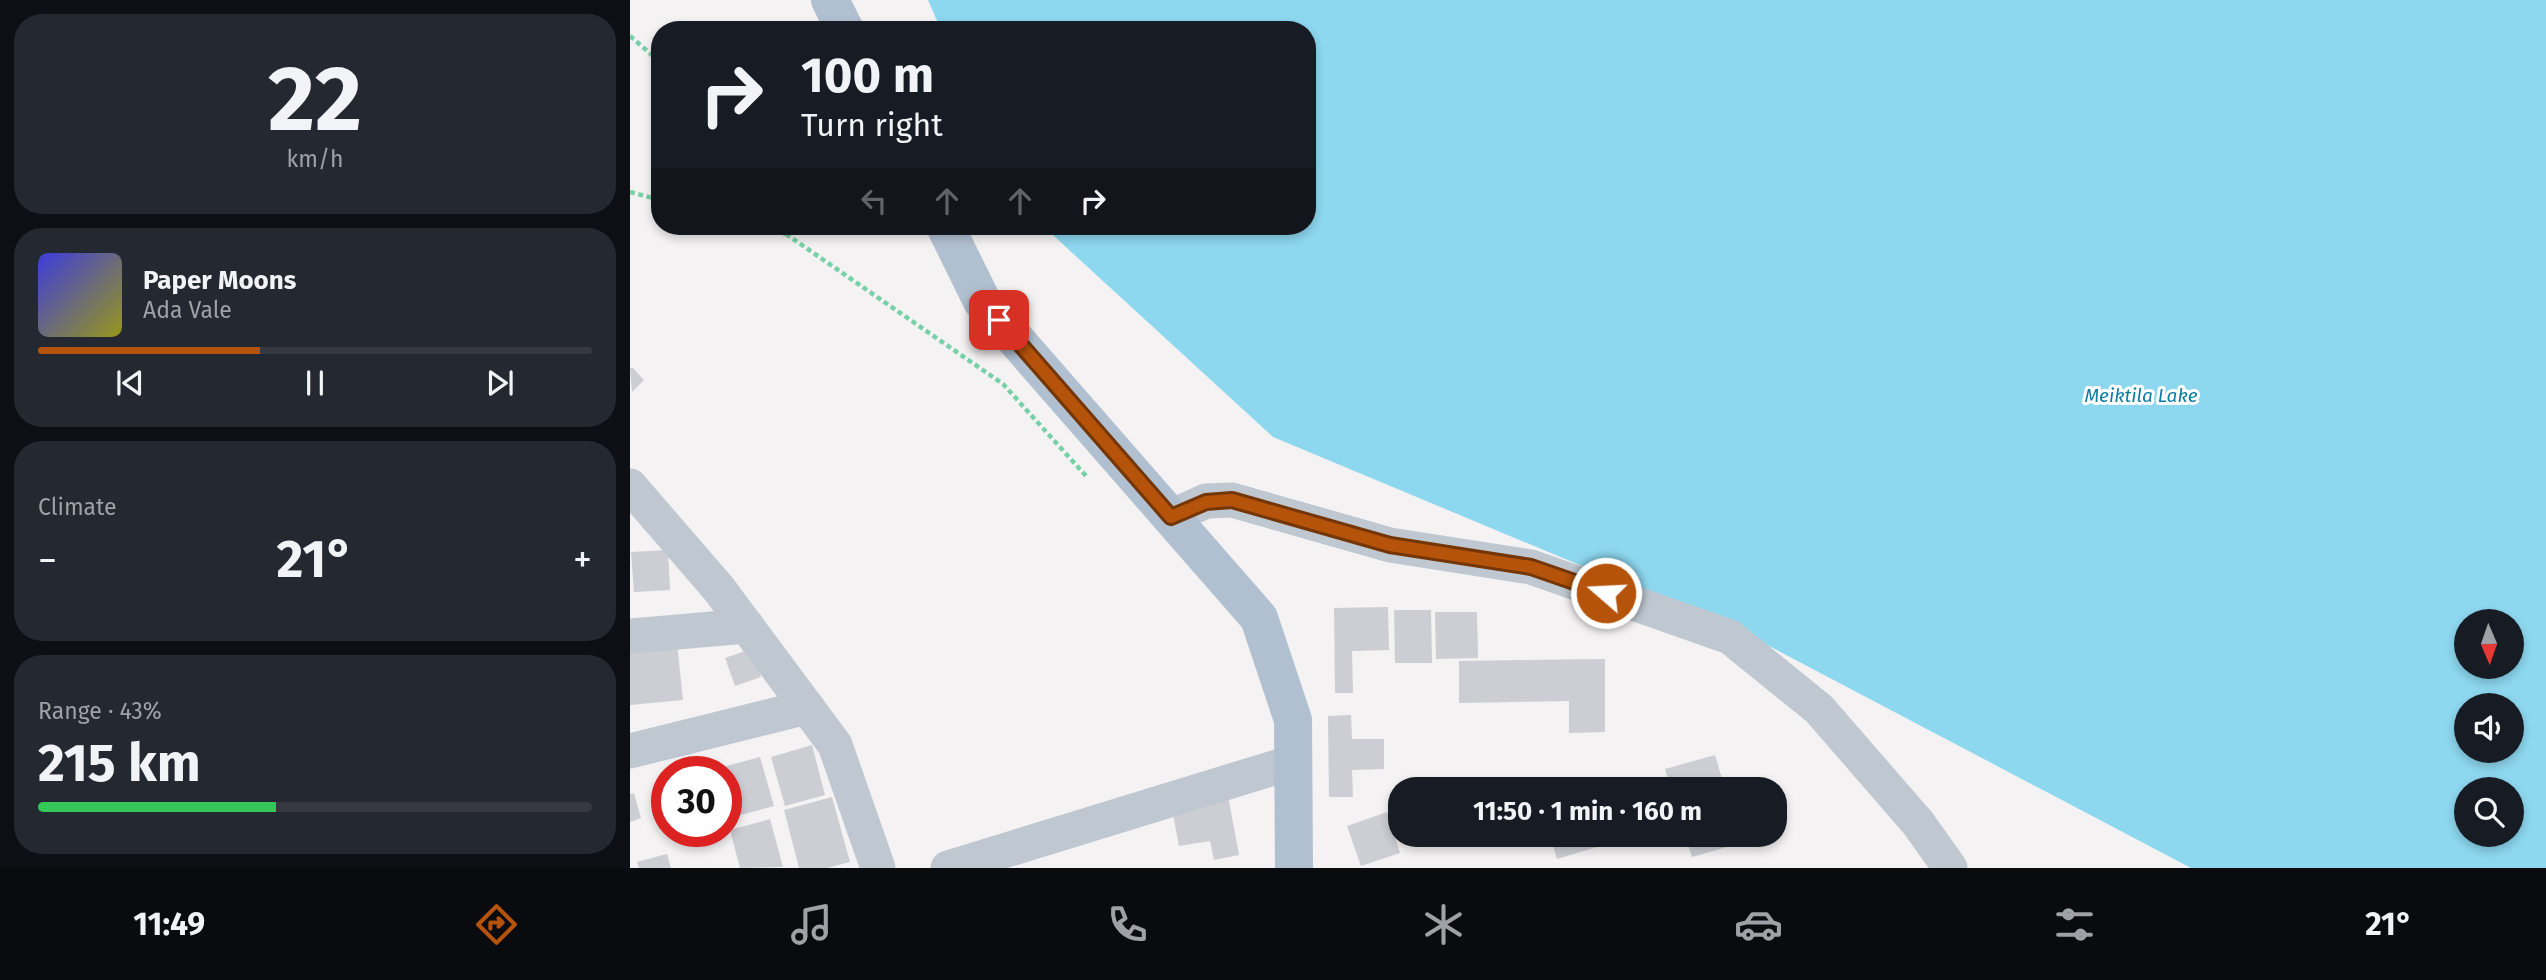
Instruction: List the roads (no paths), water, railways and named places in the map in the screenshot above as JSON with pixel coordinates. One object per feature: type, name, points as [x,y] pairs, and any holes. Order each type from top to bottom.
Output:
[{"type":"main road","points":[[830,0],[840,21]]},
{"type":"main road","points":[[949,235],[982,300],[1259,618],[1293,720],[1294,868]]},
{"type":"street","points":[[630,486],[719,589],[835,745],[878,868]]},
{"type":"street","points":[[1171,517],[1206,502],[1232,500],[1390,545],[1531,567],[1730,637],[1819,709],[1918,823],[1950,868]]},
{"type":"street","points":[[630,636],[747,626]]},
{"type":"street","points":[[630,751],[807,707]]},
{"type":"street","points":[[948,868],[1293,762]]},
{"type":"water","name":"Meiktila Lake","points":[[928,0],[2546,0],[2546,868],[2191,868],[1752,637],[1273,437],[1053,235],[1316,235],[1316,21],[937,21]]}]
